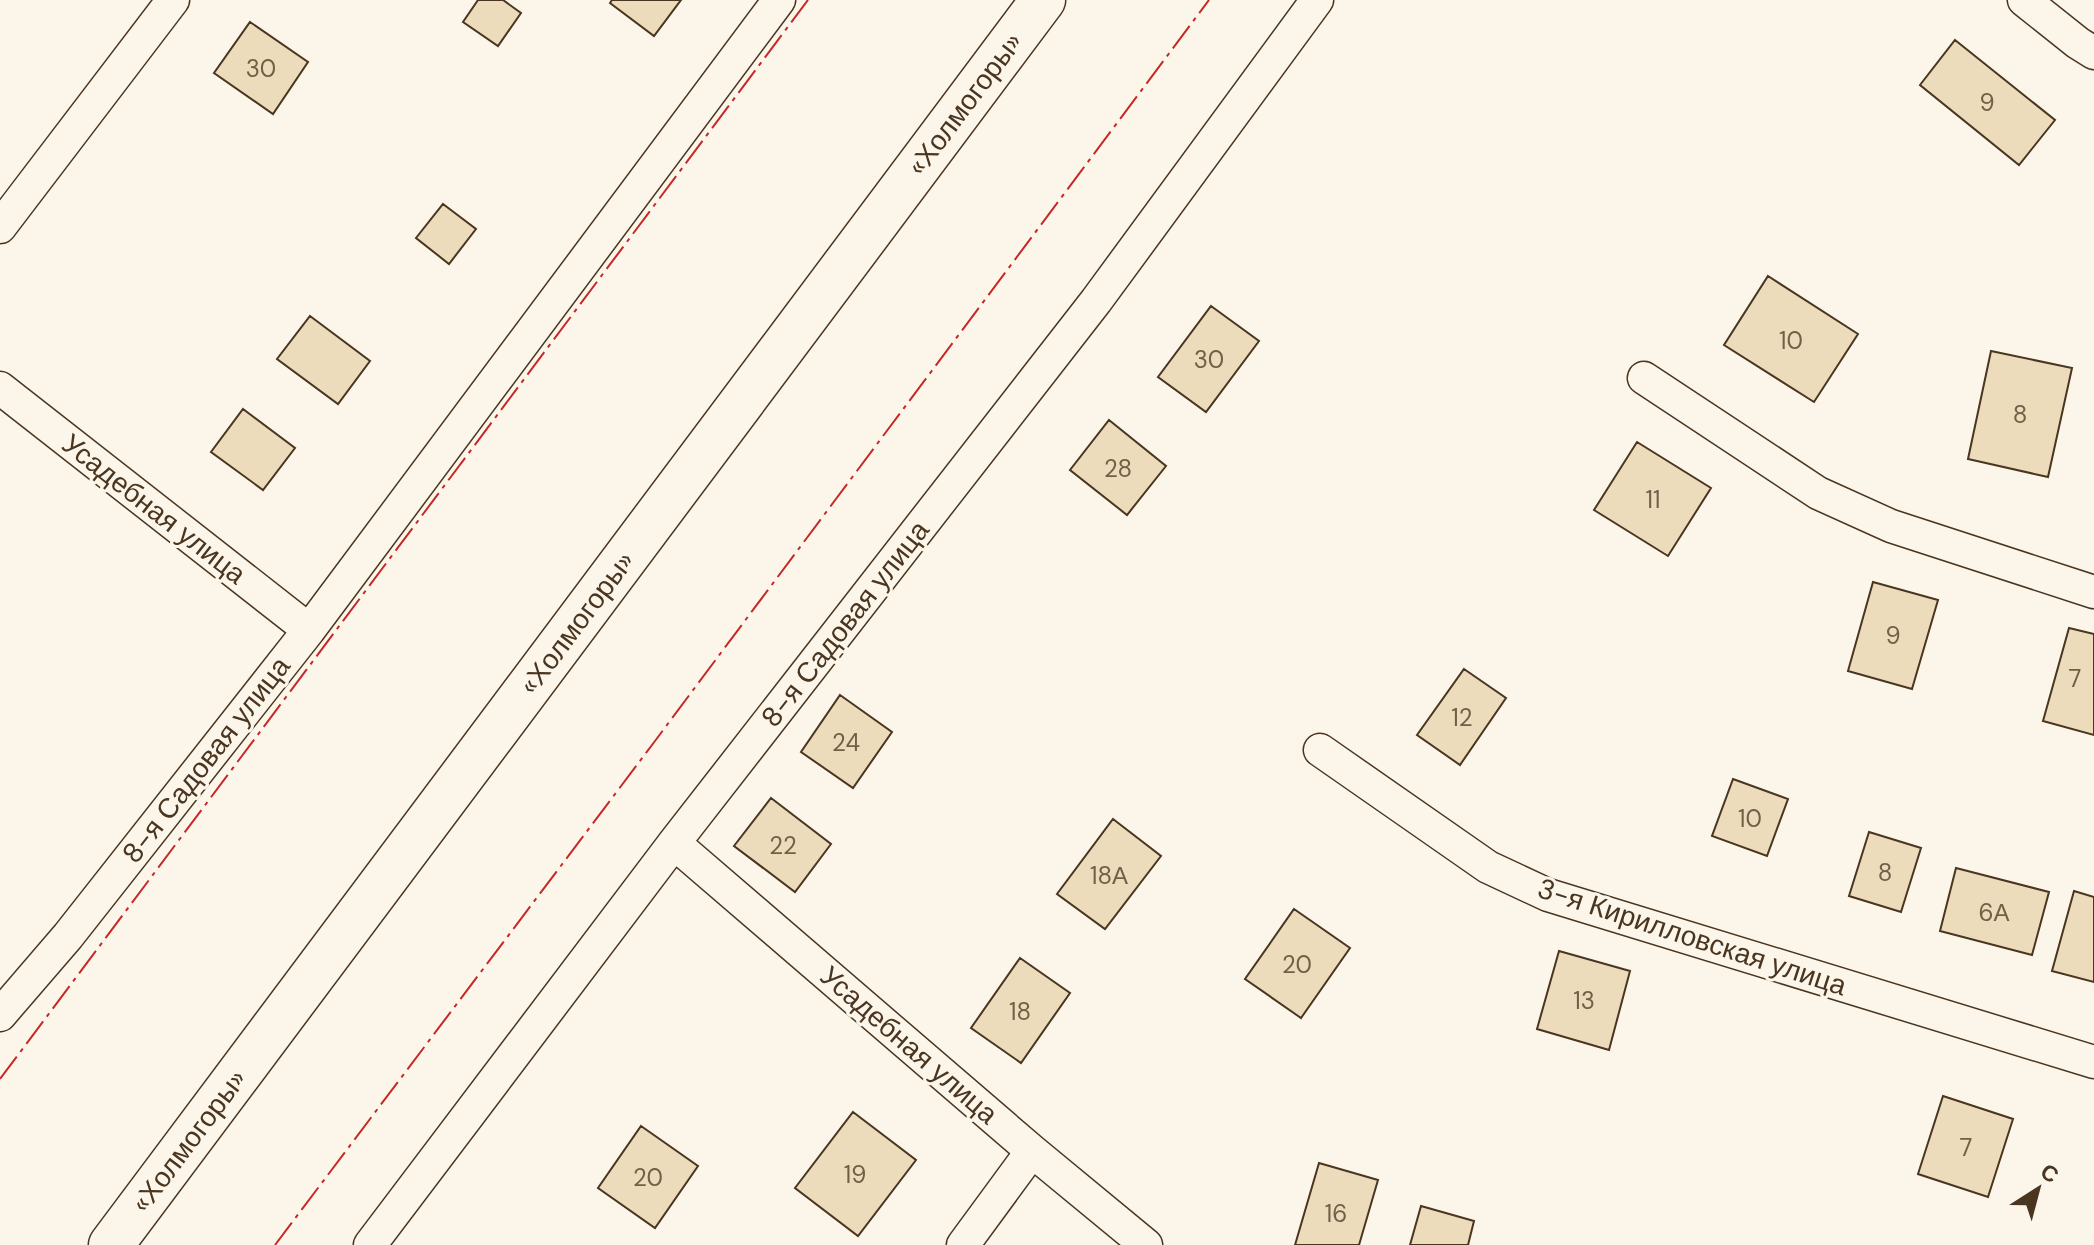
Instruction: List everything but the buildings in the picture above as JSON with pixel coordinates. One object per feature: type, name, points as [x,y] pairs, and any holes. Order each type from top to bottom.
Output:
[{"type":"highway","name":"«Холмогоры»","points":[[111,1245],[1043,0]]},
{"type":"street","points":[[0,227],[173,0]]},
{"type":"street","name":"8-я Садовая улица","points":[[0,1015],[68,936],[309,630],[779,0]]},
{"type":"street","name":"8-я Садовая улица","points":[[370,1245],[674,843],[1096,301],[1317,0]]},
{"type":"street","points":[[2024,0],[2094,53]]},
{"type":"street","points":[[1644,378],[1818,493],[1891,526],[2094,592]]},
{"type":"street","name":"Усадебная улица","points":[[0,388],[309,630]]},
{"type":"street","name":"3-я Кирилловская улица","points":[[1320,750],[1488,867],[1548,895],[2094,1062]]},
{"type":"street","name":"Усадебная улица","points":[[674,843],[1146,1245]]},
{"type":"street","points":[[963,1245],[1032,1151]]},
{"type":"power","points":[[0,1079],[808,0]]},
{"type":"power","points":[[275,1245],[1209,0]]}]
